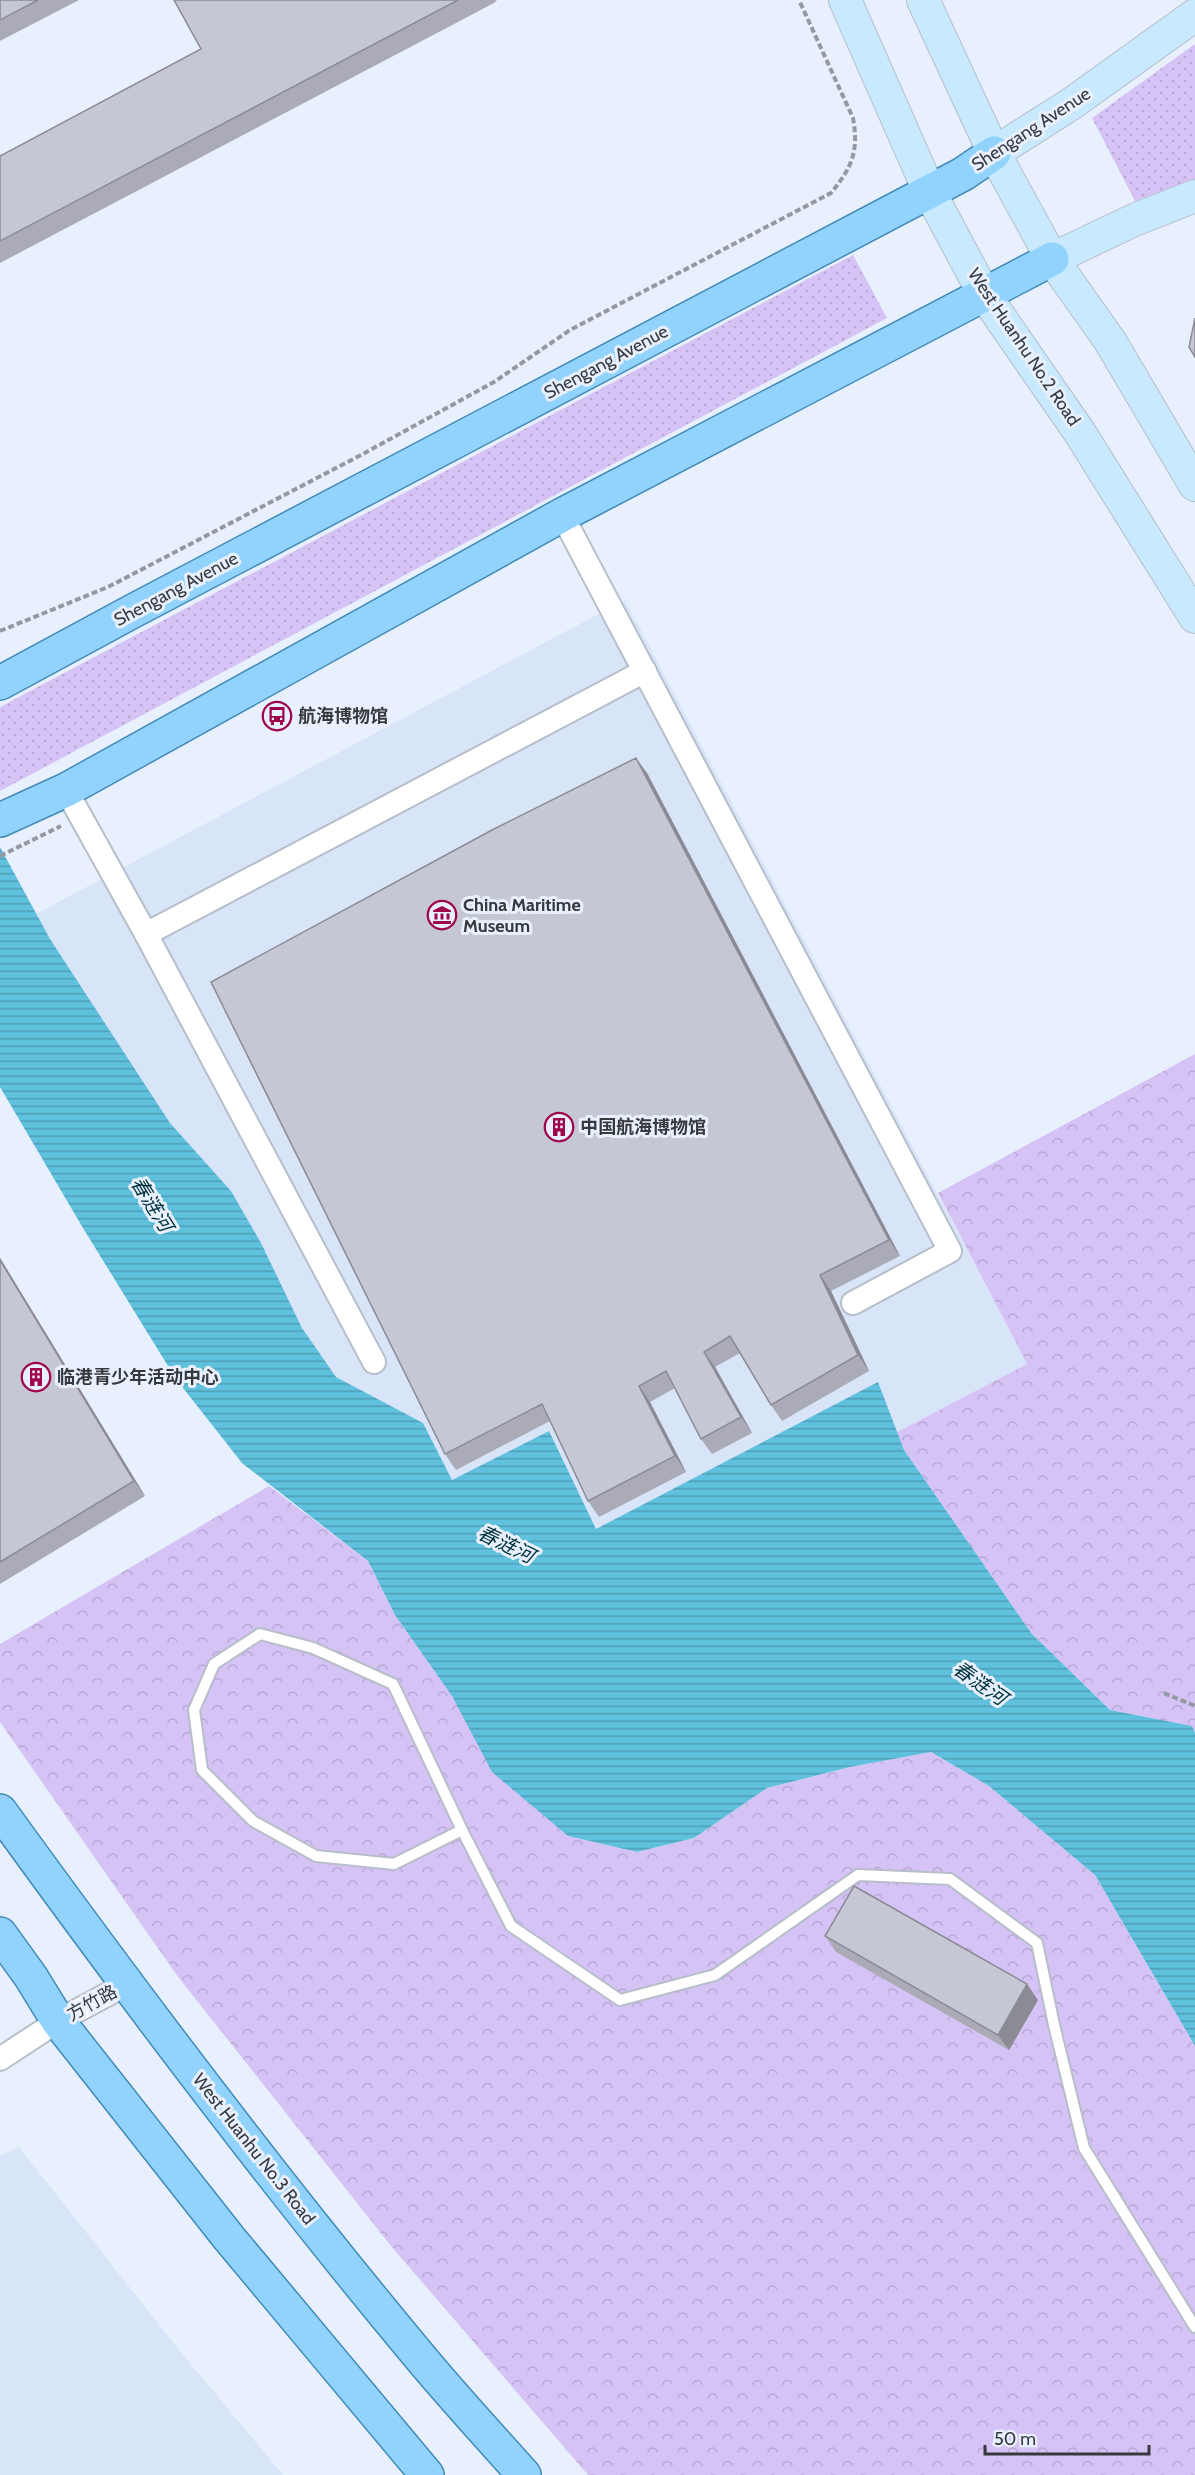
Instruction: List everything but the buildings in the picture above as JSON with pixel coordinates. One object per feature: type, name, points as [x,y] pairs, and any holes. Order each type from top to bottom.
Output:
[{"type":"main road","name":"West Huanhu No.2 Road","points":[[845,0],[929,191],[984,294],[1080,433],[1195,617]]},
{"type":"main road","points":[[923,0],[993,153],[1052,259],[1110,341],[1195,485]]},
{"type":"main road","name":"Shengang Avenue","points":[[0,683],[963,174],[1071,104],[1195,15]]},
{"type":"main road","points":[[12,826],[66,790],[562,514],[1052,259],[1134,220],[1195,196]]},
{"type":"main road","name":"West Huanhu No.3 Road","points":[[0,1811],[125,1985],[425,2364],[524,2475]]},
{"type":"main road","points":[[0,1934],[31,1977],[58,2021],[229,2238],[427,2475]]},
{"type":"street","points":[[562,514],[950,1251],[853,1303]]},
{"type":"street","points":[[146,934],[645,671]]},
{"type":"street","points":[[66,790],[146,934],[374,1362]]},
{"type":"street","name":"方竹路","points":[[0,2059],[58,2021],[125,1985]]},
{"type":"lane","points":[[462,1830],[394,1864],[316,1856],[253,1821],[202,1770],[194,1710],[214,1664],[260,1634],[314,1648],[393,1684],[462,1830],[511,1926],[620,2000],[715,1975],[858,1875],[950,1879],[1037,1943],[1084,2148],[1195,2327]]},
{"type":"path","points":[[0,631],[108,587],[350,461],[494,382],[570,330],[831,193],[846,174],[854,156],[856,135],[853,118],[799,0]]},
{"type":"path","points":[[0,856],[12,826],[66,824]]},
{"type":"path","points":[[1164,1693],[1195,1706]]},
{"type":"shaded area","points":[[625,600],[1027,1364],[897,1432],[878,1383],[596,1529],[452,1480],[423,1423],[336,1377],[302,1328],[261,1243],[231,1191],[170,1123],[36,914]]},
{"type":"shaded area","points":[[19,2147],[179,2350],[283,2475],[0,2475],[0,2156]]},
{"type":"green space","points":[[1195,44],[1195,179],[1135,201],[1092,118]]},
{"type":"green space","points":[[853,255],[887,318],[0,791],[0,707]]},
{"type":"green space","points":[[1195,1054],[1195,1733],[1191,1726],[1110,1710],[1032,1634],[904,1450],[897,1432],[1027,1364],[938,1193]]},
{"type":"green space","points":[[269,1486],[368,1561],[395,1615],[452,1696],[568,1836],[637,1852],[694,1838],[767,1788],[850,1767],[931,1752],[989,1786],[1095,1875],[1195,2046],[1195,2475],[588,2475],[391,2246],[179,1978],[0,1722],[0,1644]]},
{"type":"water","name":"春涟河","points":[[0,847],[50,939],[170,1123],[231,1191],[261,1243],[302,1328],[336,1377],[423,1423],[452,1480],[549,1431],[596,1529],[878,1382],[904,1450],[1032,1634],[1110,1710],[1192,1726],[1195,1733],[1195,2046],[1095,1875],[989,1786],[931,1752],[850,1767],[767,1788],[694,1838],[637,1852],[568,1836],[492,1772],[452,1696],[395,1615],[368,1561],[242,1463],[176,1379],[0,1087]]},
{"type":"place","name":"航海博物馆","points":[[277,716]]},
{"type":"place","name":"China Maritime Museum","points":[[442,915]]},
{"type":"place","name":"中国航海博物馆","points":[[559,1127]]},
{"type":"place","name":"临港青少年活动中心","points":[[36,1377]]}]
